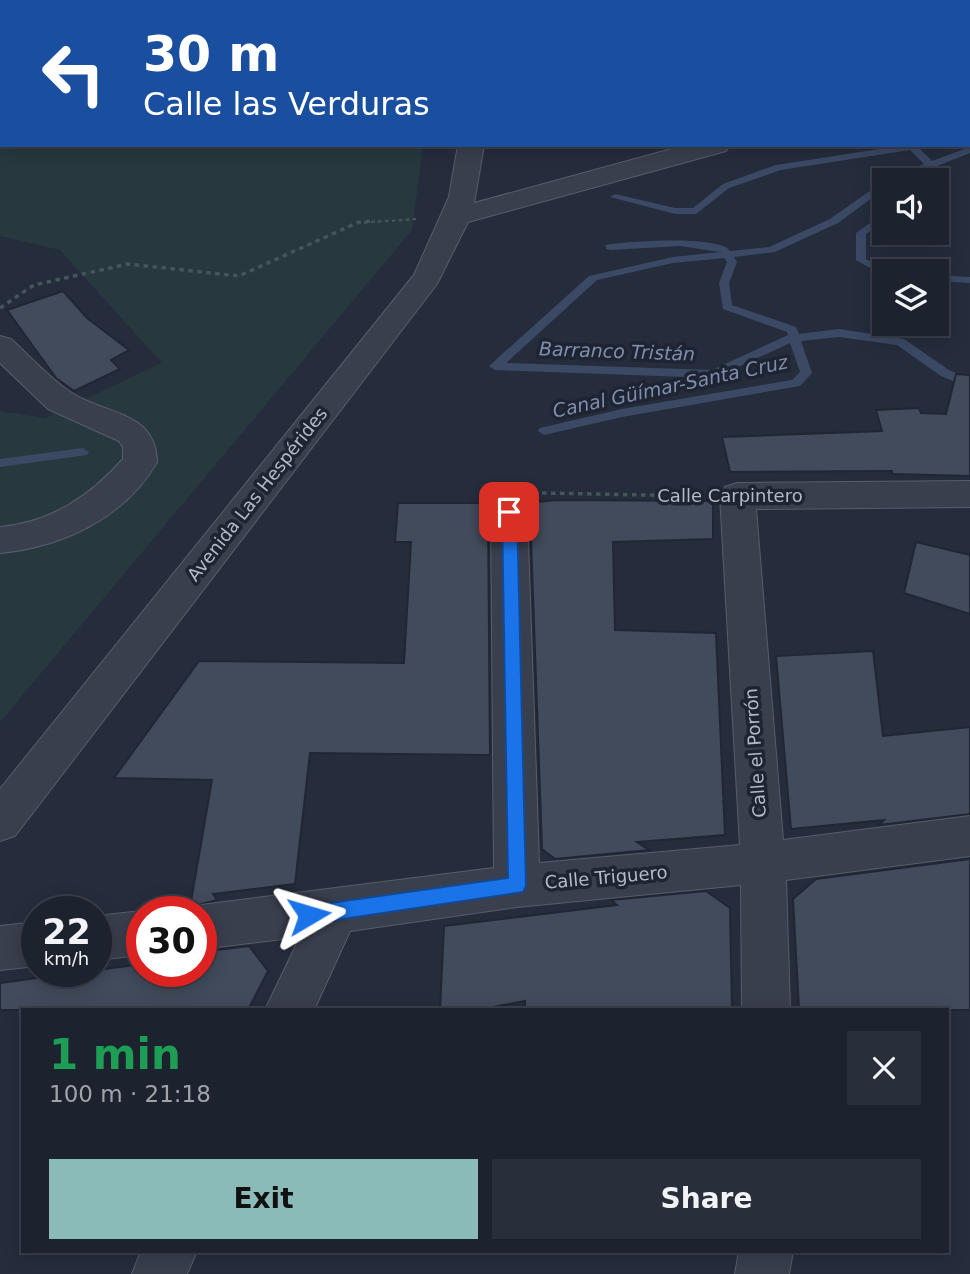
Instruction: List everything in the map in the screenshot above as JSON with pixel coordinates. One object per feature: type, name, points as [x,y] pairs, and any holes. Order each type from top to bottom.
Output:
[{"type":"street","name":"Avenida Las Hespérides","points":[[0,822],[427,278],[458,216],[470,172],[471,147]]},
{"type":"street","points":[[458,216],[685,150],[704,147]]},
{"type":"street","points":[[0,346],[34,381],[60,401],[131,433],[140,445],[140,462],[115,492],[72,522],[0,540]]},
{"type":"street","name":"Calle Carpintero","points":[[737,496],[970,494]]},
{"type":"street","name":"Calle el Porrón","points":[[737,496],[763,863],[766,1008]]},
{"type":"street","points":[[509,512],[517,886]]},
{"type":"street","name":"Calle Triguero","points":[[217,925],[336,912],[517,886],[763,863],[970,836]]},
{"type":"street","points":[[290,1008],[336,912]]},
{"type":"street","points":[[0,948],[21,946]]},
{"type":"street","points":[[159,1274],[169,1253]]},
{"type":"street","points":[[762,1274],[766,1253]]},
{"type":"path","points":[[0,308],[34,285],[128,264],[239,276],[359,222],[458,216]]},
{"type":"path","name":"Calle Carpintero","points":[[509,512],[509,493],[737,496]]},
{"type":"shaded area","points":[[0,147],[423,147],[412,230],[0,722],[0,411],[45,418],[162,363],[60,250],[0,236]]},
{"type":"building","points":[[63,291],[87,318],[129,350],[111,360],[120,369],[74,391],[56,378],[7,310]]},
{"type":"building","points":[[956,374],[970,375],[970,476],[892,474],[892,471],[730,472],[722,437],[882,431],[876,410],[919,408],[921,413],[946,414]]},
{"type":"building","points":[[557,500],[713,501],[713,539],[613,542],[615,630],[716,633],[725,835],[637,842],[649,850],[555,859],[542,849],[530,512],[525,503]]},
{"type":"building","points":[[398,503],[493,503],[488,512],[490,755],[310,753],[295,884],[213,894],[214,896],[192,896],[212,780],[114,778],[199,661],[404,663],[411,542],[395,542]]},
{"type":"building","points":[[916,542],[970,555],[970,614],[904,593]]},
{"type":"building","points":[[873,651],[883,736],[970,727],[970,814],[879,825],[884,820],[791,829],[776,656]]},
{"type":"building","points":[[970,859],[970,1010],[799,1008],[793,899],[816,879]]},
{"type":"building","points":[[706,891],[730,908],[732,1008],[525,1008],[525,1001],[488,1008],[440,1008],[444,926],[617,905],[611,900]]},
{"type":"building","points":[[249,946],[268,971],[249,1008],[0,1010],[0,983],[21,980],[21,987],[112,987],[112,968],[126,966],[126,987],[217,987],[217,950]]},
{"type":"waterway","points":[[615,197],[675,211],[696,211],[726,186],[779,167],[912,147],[930,165]]},
{"type":"waterway","points":[[930,165],[970,150]]},
{"type":"waterway","points":[[923,168],[930,165]]},
{"type":"waterway","points":[[727,254],[771,250],[834,221],[872,193]]},
{"type":"waterway","points":[[872,225],[861,233],[861,260],[872,266]]},
{"type":"waterway","name":"Canal Güímar-Santa Cruz","points":[[610,247],[680,243],[723,248],[727,254]]},
{"type":"waterway","name":"Canal Güímar-Santa Cruz","points":[[727,254],[732,262],[724,283],[727,307],[792,330],[794,338]]},
{"type":"waterway","name":"Barranco Tristán","points":[[727,254],[673,260],[593,278],[495,366],[714,374],[794,338]]},
{"type":"waterway","points":[[949,279],[970,280]]},
{"type":"waterway","name":"Barranco Tristán","points":[[794,338],[839,333],[900,342],[945,373],[970,384]]},
{"type":"waterway","name":"Canal Güímar-Santa Cruz","points":[[544,431],[622,413],[796,383],[806,373],[794,338]]},
{"type":"waterway","points":[[0,463],[83,452]]},
{"type":"route","points":[[309,915],[517,886],[509,512]]}]
